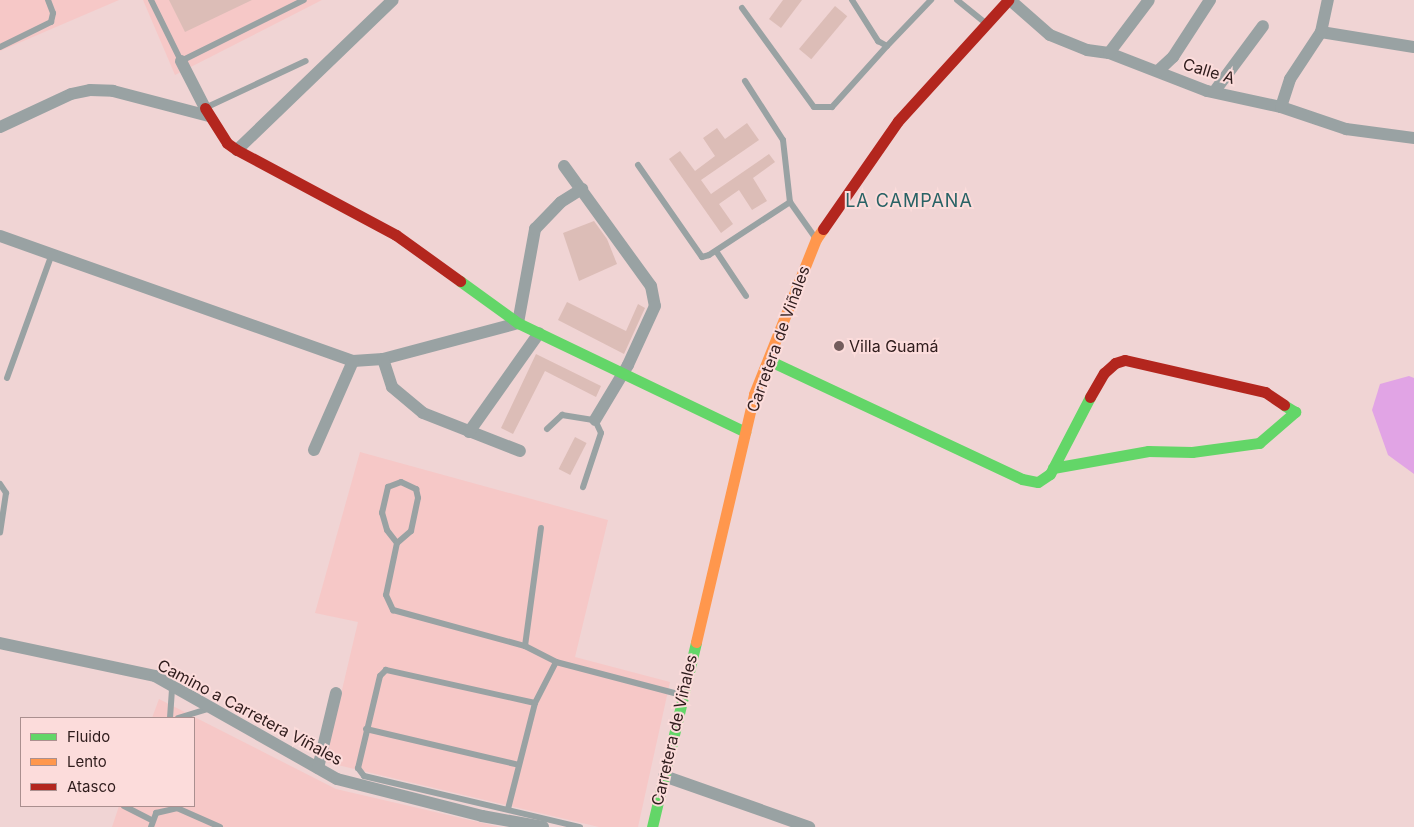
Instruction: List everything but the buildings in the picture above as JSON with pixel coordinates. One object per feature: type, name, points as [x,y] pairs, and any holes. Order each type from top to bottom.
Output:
[{"type":"street","points":[[237,150],[393,0]]},
{"type":"street","name":"Carretera de Viñales","points":[[652,827],[754,394],[816,239],[898,121],[1009,0]]},
{"type":"street","name":"Calle A","points":[[1009,0],[1050,35],[1087,50],[1109,53],[1214,92],[1281,107],[1346,129],[1414,138]]},
{"type":"street","points":[[1109,53],[1149,0]]},
{"type":"street","points":[[1158,71],[1173,57],[1210,0]]},
{"type":"street","points":[[1281,107],[1290,79],[1321,32],[1328,0]]},
{"type":"street","points":[[1214,92],[1263,26]]},
{"type":"street","points":[[1321,32],[1414,47]]},
{"type":"street","points":[[180,61],[207,112],[227,143],[237,150],[396,235],[518,323],[745,432]]},
{"type":"street","points":[[0,127],[71,94],[90,90],[113,91],[207,112]]},
{"type":"street","points":[[564,166],[651,286],[655,306],[623,373],[595,420]]},
{"type":"street","points":[[518,323],[535,229],[561,202],[582,189]]},
{"type":"street","points":[[0,236],[275,336],[353,361],[383,359],[518,323]]},
{"type":"street","points":[[469,432],[539,333]]},
{"type":"street","points":[[383,359],[392,387],[424,413],[520,451]]},
{"type":"street","points":[[768,360],[1022,479],[1038,482],[1053,468],[1104,373],[1115,363],[1125,360],[1265,392],[1295,412],[1259,444],[1192,452],[1148,451],[1053,468]]},
{"type":"street","points":[[314,450],[353,361]]},
{"type":"street","name":"Camino a Carretera Viñales","points":[[0,643],[155,676],[337,778],[482,816],[543,827]]},
{"type":"street","points":[[318,768],[336,693]]},
{"type":"street","points":[[664,776],[809,827]]},
{"type":"lane","points":[[0,47],[51,22],[54,16],[48,0]]},
{"type":"lane","points":[[151,0],[180,61],[304,0]]},
{"type":"lane","points":[[852,0],[878,41],[887,46]]},
{"type":"lane","points":[[742,8],[814,107],[832,107],[931,0]]},
{"type":"lane","points":[[957,0],[986,24]]},
{"type":"lane","points":[[207,112],[306,61]]},
{"type":"lane","points":[[745,81],[783,140],[790,202],[816,239]]},
{"type":"lane","points":[[638,164],[699,255],[705,257],[790,202]]},
{"type":"lane","points":[[716,251],[746,296]]},
{"type":"lane","points":[[7,378],[52,254]]},
{"type":"lane","points":[[547,429],[562,415],[595,420],[601,433],[583,487]]},
{"type":"lane","points":[[397,543],[386,530],[382,513],[388,487],[401,482],[416,489],[418,498],[411,531],[397,543],[386,595],[393,610],[525,646],[556,662],[683,695]]},
{"type":"lane","points":[[0,484],[6,493],[0,533]]},
{"type":"lane","points":[[525,646],[541,528]]},
{"type":"lane","points":[[508,809],[535,703],[556,662]]},
{"type":"lane","points":[[535,703],[386,670],[380,676],[358,763],[359,772],[364,776],[580,827]]},
{"type":"lane","points":[[170,717],[172,687]]},
{"type":"lane","points":[[181,717],[210,708]]},
{"type":"lane","points":[[366,729],[519,765]]},
{"type":"lane","points":[[126,807],[151,824],[156,813],[177,808],[220,827]]},
{"type":"shaded area","points":[[0,0],[119,0],[0,51]]},
{"type":"shaded area","points":[[143,0],[322,0],[175,75]]},
{"type":"shaded area","points":[[1409,376],[1414,378],[1414,474],[1388,455],[1372,410],[1380,384]]},
{"type":"shaded area","points":[[360,452],[608,520],[575,657],[670,682],[638,827],[599,827],[325,762],[358,622],[315,613]]},
{"type":"shaded area","points":[[159,699],[194,717],[152,717]]},
{"type":"shaded area","points":[[195,717],[336,789],[500,827],[112,827],[119,807],[195,807]]},
{"type":"traffic: fast","points":[[460,281],[518,323],[745,432]]},
{"type":"traffic: fast","points":[[768,360],[1022,479],[1038,482],[1050,474],[1090,397]]},
{"type":"traffic: fast","points":[[1053,468],[1148,451],[1192,452],[1259,443],[1295,412],[1284,405]]},
{"type":"traffic: fast","points":[[652,827],[696,642]]},
{"type":"traffic: slow","points":[[696,642],[754,394],[816,239],[823,229]]},
{"type":"traffic: jam","points":[[823,229],[898,121],[1008,0]]},
{"type":"traffic: jam","points":[[205,108],[227,143],[237,150],[396,235],[460,281]]},
{"type":"traffic: jam","points":[[1090,397],[1104,373],[1115,363],[1125,360],[1265,392],[1284,405]]},
{"type":"place","name":"Villa Guamá","points":[[839,346]]},
{"type":"district","name":"LA CAMPANA","points":[[909,201]]}]
